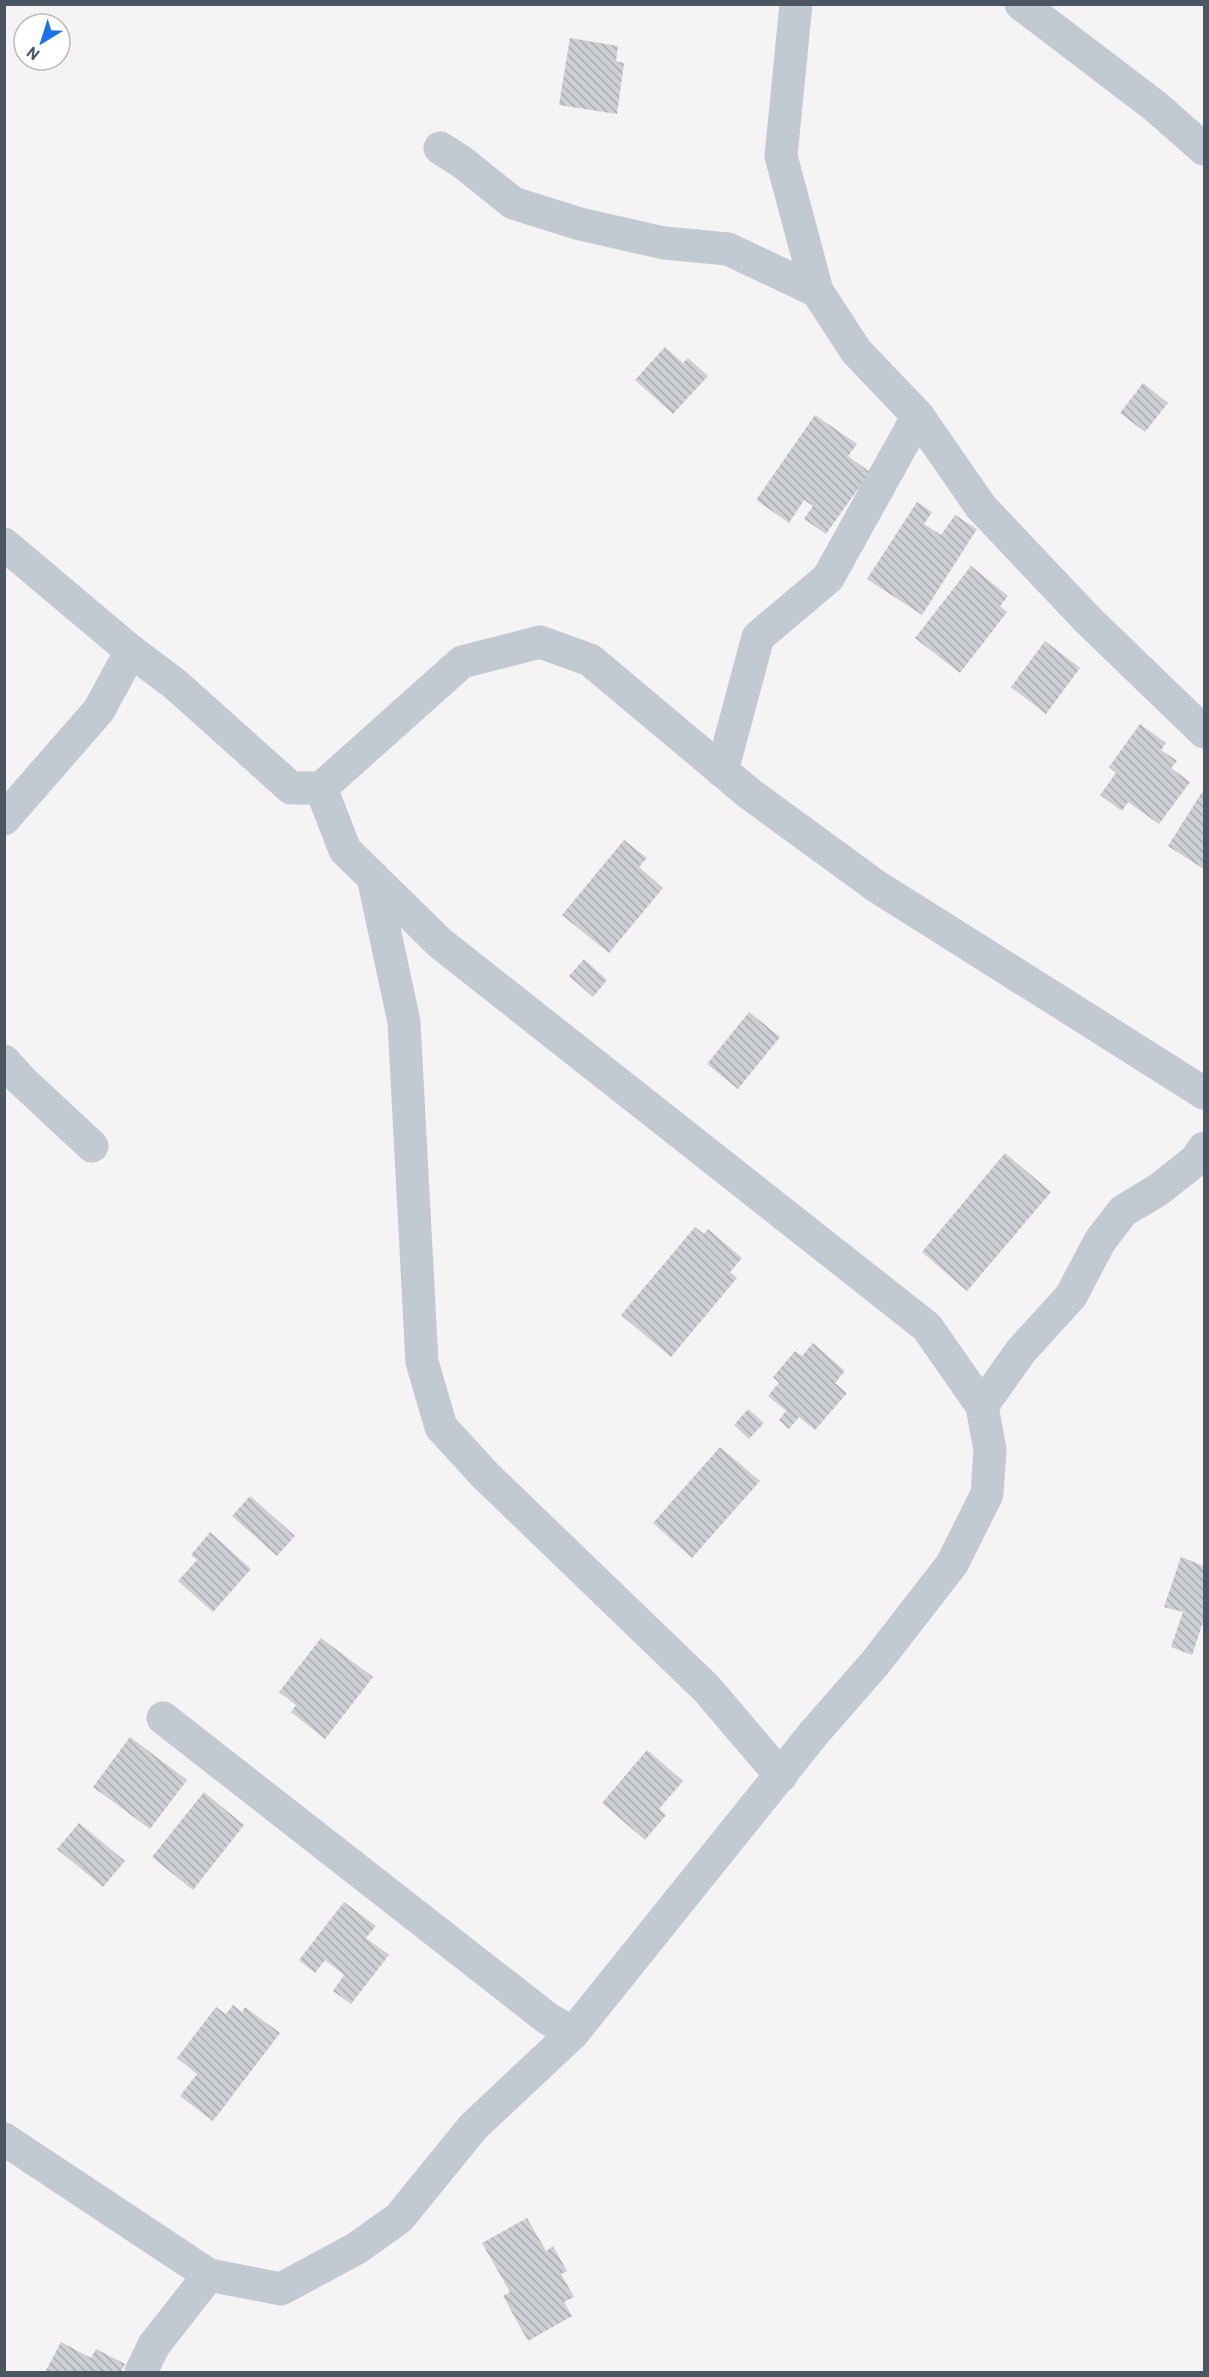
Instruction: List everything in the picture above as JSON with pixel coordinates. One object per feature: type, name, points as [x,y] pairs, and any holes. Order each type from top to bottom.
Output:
[{"type":"street","points":[[796,4],[781,156],[817,291],[856,351],[918,416],[981,507],[1089,621],[1204,732]]},
{"type":"street","points":[[1021,4],[1155,106],[1204,149]]},
{"type":"street","points":[[440,148],[462,162],[513,203],[580,224],[664,243],[728,249],[817,291]]},
{"type":"street","points":[[722,771],[758,637],[828,578],[918,416]]},
{"type":"street","points":[[4,544],[131,651],[175,684],[291,788],[321,788],[462,662],[540,642],[590,660],[750,794],[876,886],[1204,1093]]},
{"type":"street","points":[[4,819],[99,710],[131,651]]},
{"type":"street","points":[[4,2139],[209,2276],[281,2289],[357,2248],[399,2218],[473,2127],[573,2033],[814,1733],[876,1662],[952,1564],[987,1494],[990,1450],[982,1406],[927,1327],[440,943],[345,850],[321,788]]},
{"type":"street","points":[[374,877],[404,1022],[422,1362],[441,1426],[485,1475],[707,1689],[781,1776]]},
{"type":"street","points":[[4,1061],[21,1080],[92,1146]]},
{"type":"street","points":[[982,1406],[1021,1351],[1071,1296],[1100,1241],[1123,1211],[1158,1190],[1196,1160],[1204,1148]]},
{"type":"street","points":[[163,1718],[547,2018],[573,2033]]},
{"type":"street","points":[[141,2373],[154,2345],[209,2276]]},
{"type":"building","points":[[570,38],[618,46],[616,61],[624,63],[617,114],[559,105]]},
{"type":"building","points":[[665,347],[683,363],[688,358],[708,376],[673,414],[635,380]]},
{"type":"building","points":[[1143,383],[1168,403],[1145,432],[1120,413]]},
{"type":"building","points":[[815,415],[857,444],[848,456],[870,472],[826,534],[804,519],[813,506],[804,500],[789,523],[756,500]]},
{"type":"building","points":[[917,502],[932,512],[924,524],[941,535],[955,515],[977,529],[922,615],[867,579]]},
{"type":"building","points":[[971,566],[1008,596],[1000,606],[1007,612],[960,673],[915,638]]},
{"type":"building","points":[[1045,641],[1080,668],[1046,714],[1011,687]]},
{"type":"building","points":[[1140,724],[1166,743],[1161,750],[1177,761],[1171,768],[1190,782],[1159,824],[1128,802],[1122,811],[1100,795],[1116,773],[1109,767]]},
{"type":"building","points":[[1204,789],[1204,869],[1168,846]]},
{"type":"building","points":[[624,840],[647,858],[639,867],[663,888],[609,953],[562,915]]},
{"type":"building","points":[[584,959],[607,980],[593,997],[569,976]]},
{"type":"building","points":[[749,1012],[780,1037],[738,1089],[707,1064]]},
{"type":"building","points":[[1005,1153],[1051,1192],[967,1291],[922,1252]]},
{"type":"building","points":[[695,1227],[704,1234],[708,1229],[742,1258],[730,1272],[737,1278],[671,1357],[621,1315]]},
{"type":"building","points":[[813,1343],[845,1371],[835,1383],[847,1393],[815,1430],[799,1417],[789,1429],[779,1420],[786,1411],[768,1396],[779,1383],[773,1377],[795,1351],[802,1356]]},
{"type":"building","points":[[748,1409],[764,1423],[749,1439],[734,1425]]},
{"type":"building","points":[[720,1447],[760,1481],[692,1558],[653,1523]]},
{"type":"building","points":[[250,1496],[295,1536],[277,1556],[232,1516]]},
{"type":"building","points":[[210,1532],[251,1569],[213,1612],[178,1581],[197,1560],[191,1555]]},
{"type":"building","points":[[1181,1557],[1204,1566],[1204,1619],[1192,1655],[1171,1647],[1183,1612],[1164,1607]]},
{"type":"building","points":[[321,1638],[373,1677],[325,1739],[291,1712],[296,1705],[279,1692]]},
{"type":"building","points":[[130,1737],[187,1780],[150,1829],[93,1787]]},
{"type":"building","points":[[647,1750],[683,1781],[659,1809],[666,1815],[645,1840],[602,1803]]},
{"type":"building","points":[[204,1792],[244,1825],[193,1890],[152,1857]]},
{"type":"building","points":[[79,1823],[125,1861],[103,1887],[57,1849]]},
{"type":"building","points":[[344,1902],[376,1926],[366,1938],[389,1955],[351,2004],[333,1991],[344,1975],[325,1960],[315,1973],[299,1960]]},
{"type":"building","points":[[233,2005],[242,2012],[245,2007],[280,2033],[213,2121],[180,2096],[197,2074],[177,2058],[216,2007],[226,2014]]},
{"type":"building","points":[[527,2218],[546,2251],[553,2246],[567,2271],[561,2274],[574,2297],[564,2302],[572,2316],[528,2341],[503,2296],[510,2292],[482,2243]]},
{"type":"building","points":[[61,2342],[91,2358],[96,2349],[125,2364],[121,2372],[45,2372]]}]
